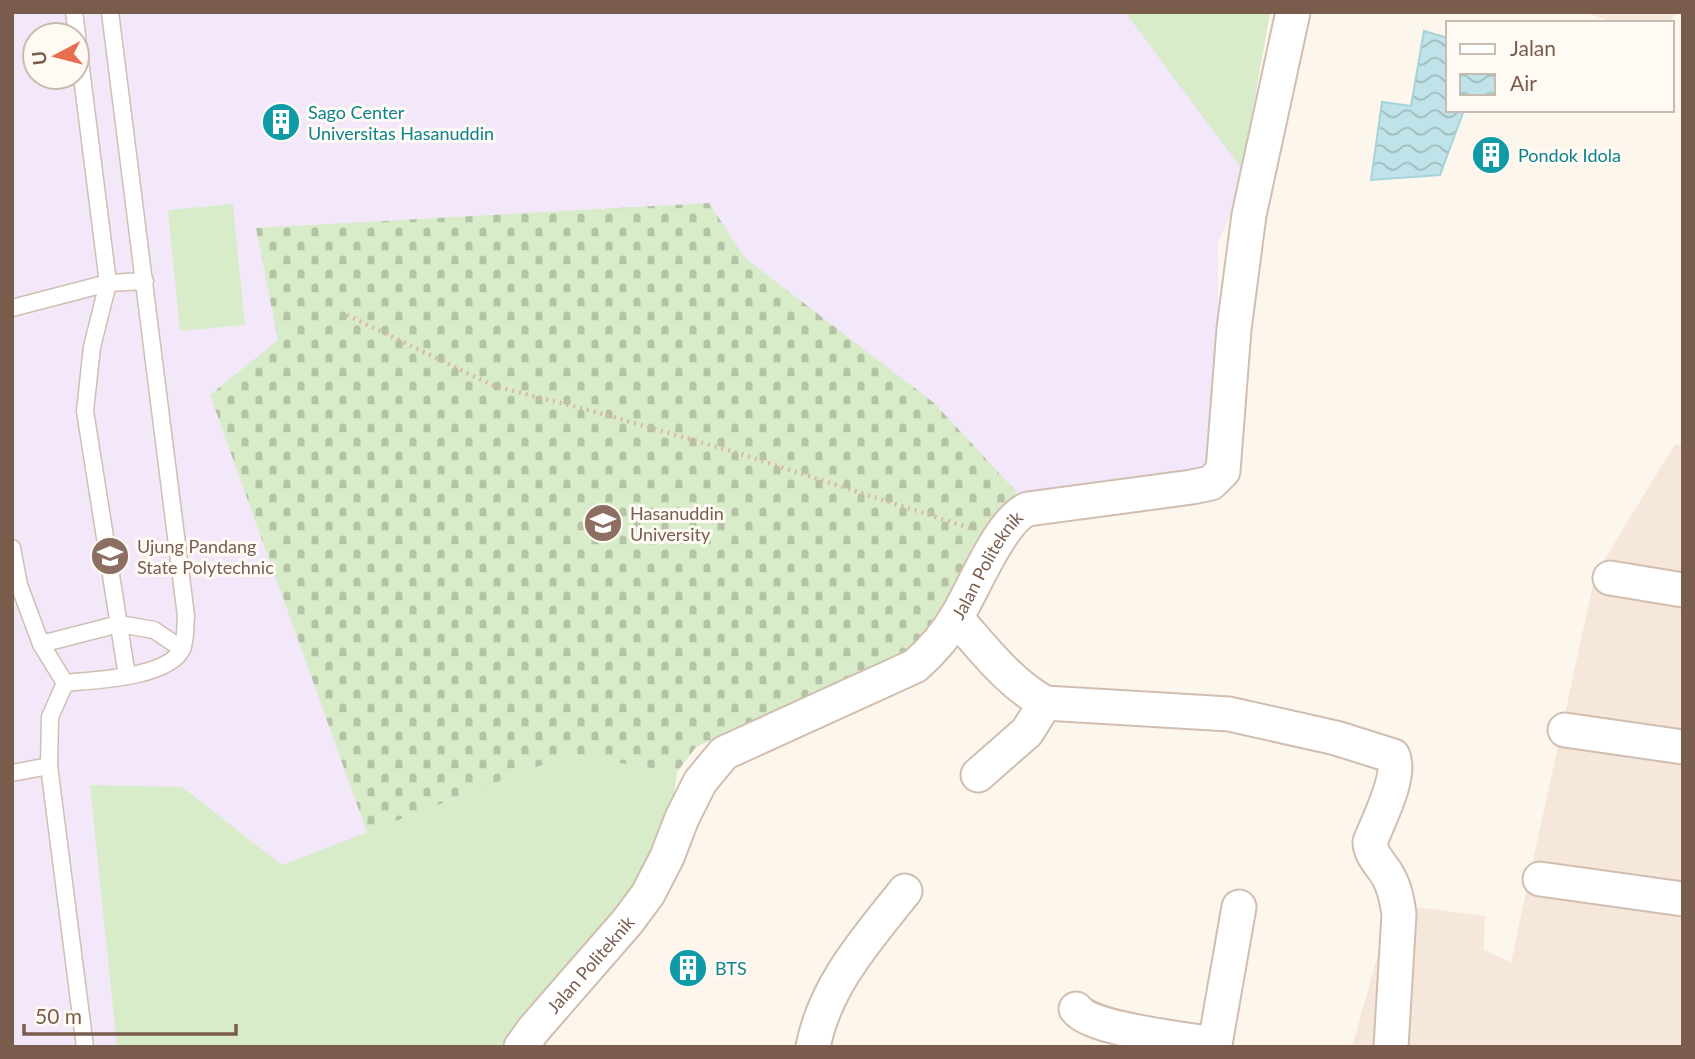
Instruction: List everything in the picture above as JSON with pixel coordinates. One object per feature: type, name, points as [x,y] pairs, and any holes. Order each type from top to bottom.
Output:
[{"type":"street","name":"Jalan Politeknik","points":[[520,1047],[628,922],[648,894],[700,782],[724,753],[915,666],[932,651],[956,618],[1000,538],[1019,512],[1192,488],[1211,483],[1223,471],[1234,329],[1249,215],[1293,12]]},
{"type":"street","points":[[1610,578],[1683,590]]},
{"type":"street","points":[[956,618],[1014,680],[1045,703],[1229,714],[1336,738],[1393,756],[1395,775],[1370,842],[1370,848],[1396,893],[1399,914],[1391,1047]]},
{"type":"street","points":[[978,775],[1027,732],[1045,703]]},
{"type":"street","points":[[1565,730],[1683,747]]},
{"type":"street","points":[[1540,879],[1683,899]]},
{"type":"street","points":[[813,1047],[830,993],[842,973],[905,891]]},
{"type":"street","points":[[1076,1009],[1079,1014],[1095,1021],[1215,1045],[1239,907]]},
{"type":"lane","points":[[65,683],[127,676],[167,664],[182,649],[186,616],[110,12]]},
{"type":"lane","points":[[84,91],[108,283],[92,347],[85,411],[127,676]]},
{"type":"lane","points":[[12,309],[108,283],[145,281]]},
{"type":"lane","points":[[12,548],[19,585],[41,645],[65,683]]},
{"type":"lane","points":[[41,645],[119,624],[154,630],[182,649]]},
{"type":"lane","points":[[65,683],[51,717],[49,766],[85,1047]]},
{"type":"lane","points":[[12,773],[49,766]]},
{"type":"path","points":[[348,315],[494,386],[731,451],[1000,538]]},
{"type":"shaded area","name":"Hasanuddin University","points":[[12,12],[1270,12],[1238,199],[1218,242],[1218,372],[1210,466],[1203,474],[1023,499],[971,548],[961,583],[912,652],[696,747],[677,772],[668,830],[500,1047],[12,1047]]},
{"type":"shaded area","points":[[1585,12],[1678,12],[1669,21],[1609,21]]},
{"type":"shaded area","points":[[1675,444],[1683,445],[1683,1047],[1352,1047],[1392,904],[1485,916],[1484,950],[1511,962],[1595,575]]},
{"type":"green space","points":[[1125,12],[1270,12],[1242,169]]},
{"type":"green space","points":[[709,203],[745,258],[934,403],[1023,499],[971,548],[961,583],[912,652],[696,747],[677,772],[568,755],[367,832],[210,395],[278,340],[256,228]]},
{"type":"green space","points":[[233,204],[245,325],[180,331],[168,210]]},
{"type":"green space","points":[[568,755],[677,772],[668,830],[650,871],[500,1047],[117,1047],[90,785],[182,787],[282,865]]},
{"type":"water","points":[[1424,31],[1446,37],[1446,112],[1463,112],[1440,175],[1371,180],[1382,102],[1411,106]]},
{"type":"place","name":"Sago Center Universitas Hasanuddin","points":[[281,122]]},
{"type":"place","name":"Pondok Idola","points":[[1491,155]]},
{"type":"place","name":"Hasanuddin University","points":[[603,523]]},
{"type":"place","name":"Ujung Pandang State Polytechnic","points":[[110,556]]},
{"type":"place","name":"BTS","points":[[688,968]]}]
